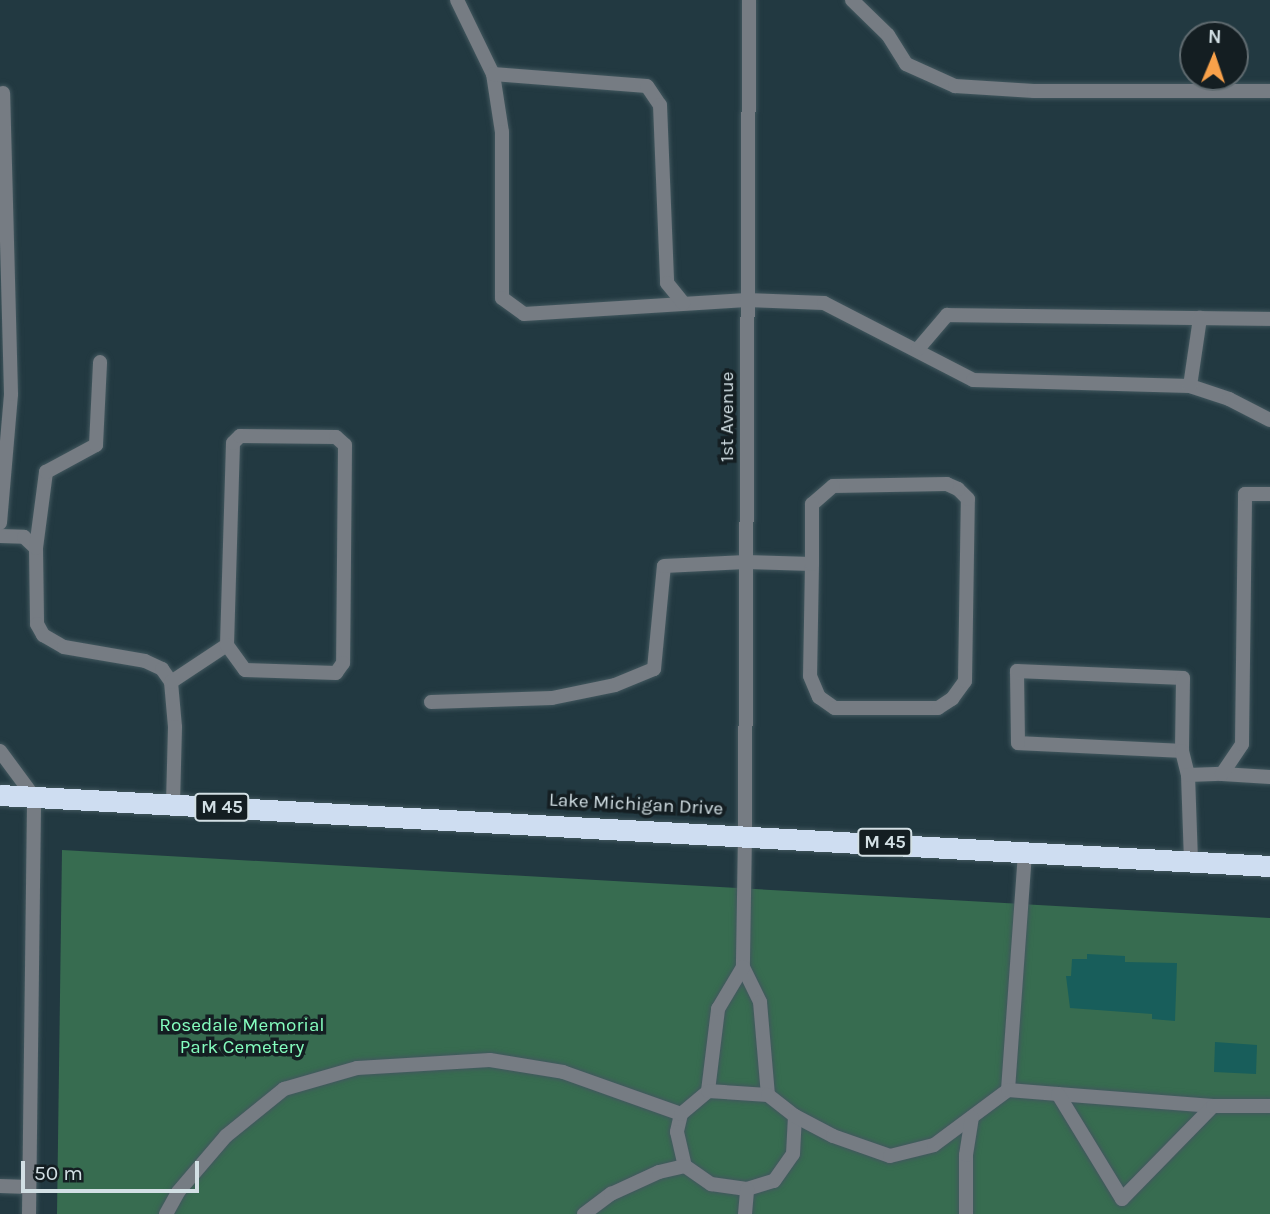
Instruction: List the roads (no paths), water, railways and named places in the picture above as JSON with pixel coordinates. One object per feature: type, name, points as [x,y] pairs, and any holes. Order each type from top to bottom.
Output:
[{"type":"highway","name":"Lake Michigan Drive","points":[[0,795],[745,833],[1270,866]]},
{"type":"street","points":[[457,0],[493,74],[502,132],[502,298],[524,314],[628,311],[683,303],[747,300],[824,303],[918,349],[973,380],[1190,386],[1230,398],[1270,420]]},
{"type":"street","name":"1st Avenue","points":[[743,967],[749,0]]},
{"type":"street","points":[[852,0],[888,36],[906,64],[955,86],[1034,91],[1270,91]]},
{"type":"street","points":[[493,74],[647,86],[660,105],[667,283],[683,303]]},
{"type":"street","points":[[0,523],[11,394],[3,93]]},
{"type":"street","points":[[918,349],[947,315],[1270,319]]},
{"type":"street","points":[[1190,386],[1200,318]]},
{"type":"street","points":[[100,362],[96,445],[46,472],[36,548],[37,624],[43,635],[64,647],[145,661],[162,669],[171,682],[173,804]]},
{"type":"street","points":[[240,436],[336,437],[345,444],[343,663],[336,673],[245,670],[227,645],[233,443],[240,436]]},
{"type":"street","points":[[947,484],[958,489],[968,499],[965,681],[952,699],[938,708],[835,708],[819,697],[810,676],[812,565],[812,504],[833,485],[947,484]]},
{"type":"street","points":[[1222,774],[1242,744],[1245,494],[1270,494]]},
{"type":"street","points":[[0,536],[23,537],[36,548]]},
{"type":"street","points":[[431,702],[552,698],[615,685],[654,669],[664,566],[746,562],[812,565]]},
{"type":"street","points":[[171,682],[227,645]]},
{"type":"street","points":[[1182,751],[1018,743],[1017,670],[1183,678],[1182,751],[1188,775],[1191,861]]},
{"type":"street","points":[[0,751],[34,797],[29,1214]]},
{"type":"street","points":[[1188,775],[1270,777]]},
{"type":"street","points":[[1008,1090],[1025,851]]},
{"type":"street","points":[[743,967],[718,1009],[708,1091],[681,1114],[677,1132],[685,1166],[711,1184],[747,1189],[774,1181],[793,1154],[795,1116]]},
{"type":"street","points":[[743,967],[760,1002],[768,1095]]},
{"type":"street","points":[[166,1214],[178,1192],[226,1136],[284,1089],[357,1068],[490,1060],[563,1072],[681,1114]]},
{"type":"street","points":[[708,1091],[768,1095],[795,1116],[834,1136],[890,1156],[934,1146],[1008,1090],[1213,1106],[1270,1106]]},
{"type":"street","points":[[1058,1094],[1123,1207],[1213,1106]]},
{"type":"street","points":[[966,1214],[966,1154],[972,1117]]},
{"type":"street","points":[[584,1214],[611,1194],[659,1172],[685,1166]]},
{"type":"street","points":[[0,1186],[29,1187]]},
{"type":"street","points":[[745,1214],[747,1189]]},
{"type":"park label","name":"Rosedale Memorial Park Cemetery","points":[[242,1037]]}]
